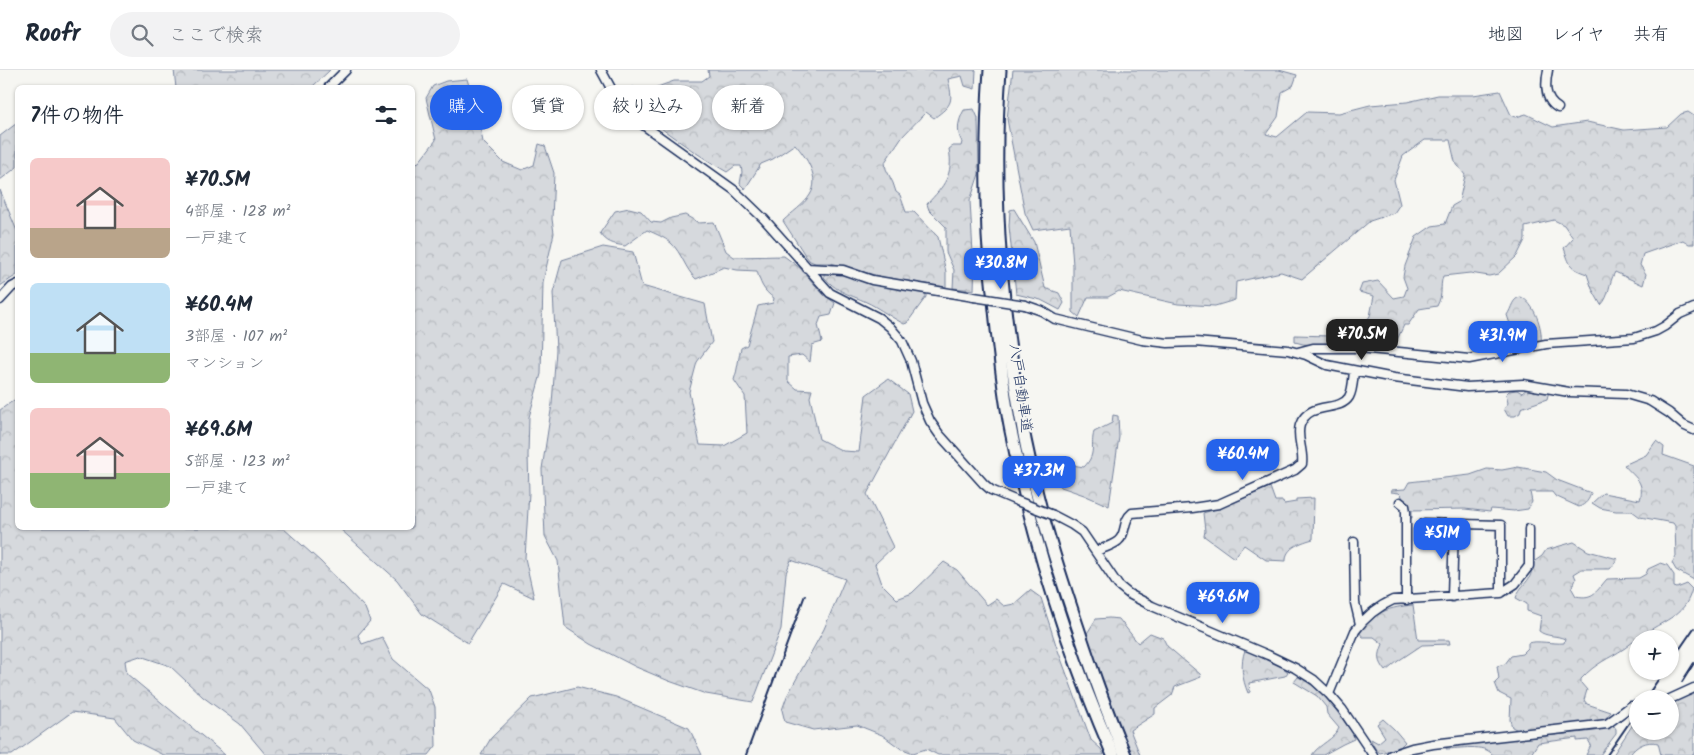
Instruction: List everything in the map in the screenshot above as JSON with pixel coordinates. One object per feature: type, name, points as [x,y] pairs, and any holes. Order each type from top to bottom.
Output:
[{"type":"highway","name":"八戸自動車道","points":[[990,70],[988,237],[1000,356],[1010,430],[1038,544],[1057,609],[1084,687],[1113,755]]},
{"type":"highway","name":"八戸自動車道","points":[[1000,70],[998,186],[1000,237],[1011,355],[1022,427],[1049,540],[1090,665],[1125,755]]},
{"type":"street","points":[[331,85],[346,70]]},
{"type":"street","points":[[601,70],[613,92],[632,117],[734,190],[764,219],[830,294],[879,318],[897,334],[911,361],[930,421],[939,434],[984,484],[991,490],[1053,516],[1082,532],[1118,585],[1129,594],[1152,606],[1295,668],[1314,680],[1330,694],[1373,755]]},
{"type":"street","points":[[1548,70],[1546,81],[1548,98],[1558,108]]},
{"type":"street","points":[[807,268],[843,270],[872,280],[1025,305],[1033,307],[1055,319],[1154,342],[1195,342],[1298,352],[1327,364],[1354,371],[1458,386],[1477,387],[1522,384],[1569,392],[1626,394],[1650,401],[1670,413],[1683,425],[1694,430]]},
{"type":"street","points":[[0,300],[15,286]]},
{"type":"street","points":[[1298,352],[1313,348],[1359,348],[1469,359],[1546,344],[1634,338],[1656,331],[1680,314],[1694,308]]},
{"type":"street","points":[[1096,551],[1120,540],[1125,521],[1132,513],[1206,507],[1219,504],[1295,470],[1302,464],[1304,455],[1300,427],[1303,420],[1311,412],[1336,406],[1348,399],[1352,390],[1354,371]]},
{"type":"street","points":[[1400,502],[1406,512],[1406,600]]},
{"type":"street","points":[[1424,523],[1501,525],[1501,593]]},
{"type":"street","points":[[1452,597],[1454,524]]},
{"type":"street","points":[[1330,694],[1355,631],[1379,606],[1393,600],[1501,593],[1515,584],[1529,566],[1529,529]]},
{"type":"street","points":[[1354,542],[1355,602],[1360,624]]},
{"type":"street","points":[[1679,695],[1694,688]]},
{"type":"street","points":[[1391,755],[1433,744],[1607,724],[1629,708]]},
{"type":"green space","points":[[174,70],[330,70],[314,85],[176,85]]},
{"type":"green space","points":[[708,70],[976,70],[975,89],[965,86],[962,76],[948,79],[951,98],[948,106],[934,118],[926,112],[901,138],[885,162],[886,169],[896,192],[900,195],[906,212],[914,212],[938,237],[946,272],[946,287],[882,277],[831,263],[815,263],[810,261],[783,221],[810,195],[814,182],[811,168],[795,144],[773,159],[761,164],[745,189],[740,184],[741,166],[735,166],[727,172],[663,130],[702,130],[702,85],[663,85],[674,81],[702,81],[709,76]]},
{"type":"green space","points":[[1013,70],[1279,70],[1297,75],[1293,86],[1282,92],[1278,117],[1266,134],[1277,137],[1307,112],[1339,113],[1370,105],[1407,102],[1438,95],[1473,95],[1500,91],[1511,115],[1516,117],[1526,114],[1553,127],[1587,122],[1624,130],[1667,127],[1681,114],[1688,112],[1694,116],[1694,244],[1689,244],[1683,240],[1643,254],[1640,265],[1646,274],[1643,285],[1615,272],[1606,298],[1601,305],[1592,289],[1587,274],[1573,268],[1569,262],[1564,248],[1573,238],[1564,225],[1554,220],[1525,227],[1525,240],[1517,256],[1498,274],[1489,276],[1470,273],[1443,276],[1437,306],[1419,309],[1408,325],[1404,325],[1397,340],[1390,343],[1354,341],[1307,345],[1295,342],[1295,335],[1330,336],[1346,327],[1362,327],[1370,316],[1374,296],[1359,292],[1362,284],[1378,281],[1394,298],[1404,296],[1407,288],[1403,277],[1405,266],[1416,237],[1432,226],[1445,224],[1452,206],[1459,202],[1465,175],[1455,162],[1450,140],[1425,140],[1403,156],[1394,180],[1400,204],[1394,213],[1370,221],[1302,279],[1281,272],[1236,282],[1235,300],[1215,306],[1178,304],[1119,291],[1108,297],[1088,297],[1079,317],[1073,312],[1073,265],[1070,225],[1033,230],[1025,213],[1007,119]]},
{"type":"green space","points":[[467,79],[469,85],[436,85],[446,81]]},
{"type":"green space","points":[[430,91],[430,115],[426,98]]},
{"type":"green space","points":[[974,109],[978,118],[979,174],[970,201],[975,260],[974,290],[953,288],[954,270],[946,252],[946,227],[929,210],[927,204],[943,186],[949,173],[949,149],[953,146],[961,146],[962,142],[958,126],[962,114],[964,110]]},
{"type":"green space","points":[[15,125],[15,169],[0,180],[0,136]]},
{"type":"green space","points":[[434,130],[481,130],[483,142],[503,162],[522,170],[534,165],[539,144],[545,146],[554,173],[552,219],[554,233],[543,282],[541,374],[529,417],[529,493],[525,558],[534,598],[504,584],[468,643],[422,614],[397,580],[341,530],[415,530],[415,163],[419,162],[436,140]]},
{"type":"green space","points":[[0,190],[15,226],[15,276],[0,286]]},
{"type":"green space","points":[[629,208],[641,211],[651,222],[661,223],[671,218],[685,215],[699,223],[714,222],[726,251],[734,257],[784,256],[800,268],[823,294],[835,303],[831,315],[821,317],[818,325],[822,342],[812,345],[810,362],[802,355],[788,357],[788,381],[797,389],[812,390],[810,397],[819,439],[843,451],[859,452],[866,395],[888,379],[908,394],[912,411],[867,494],[893,547],[875,564],[882,584],[897,599],[912,593],[944,562],[957,570],[987,605],[996,599],[1004,606],[1014,604],[1030,590],[1041,598],[1091,740],[1101,749],[1104,755],[938,755],[926,749],[913,753],[900,748],[882,735],[857,725],[813,730],[785,722],[782,710],[787,696],[824,629],[845,579],[791,560],[786,573],[781,629],[753,702],[706,694],[669,681],[591,644],[565,627],[558,561],[545,536],[542,469],[552,404],[556,350],[553,293],[562,260],[603,247],[633,252],[642,286],[705,304],[712,342],[697,362],[689,392],[700,445],[724,446],[747,433],[745,396],[734,380],[741,348],[747,345],[758,306],[773,303],[774,298],[762,286],[757,271],[724,267],[696,279],[671,243],[647,230],[625,246],[608,241],[600,233],[615,211]]},
{"type":"green space","points":[[1014,209],[1034,242],[1045,288],[1059,293],[1064,303],[1060,310],[1041,300],[1016,294],[1009,226],[1010,210]]},
{"type":"green space","points":[[824,272],[841,272],[926,294],[926,297],[907,323],[904,324],[867,302],[835,288],[824,277]]},
{"type":"green space","points":[[1521,297],[1526,300],[1537,316],[1541,330],[1541,342],[1517,345],[1507,315],[1514,301]]},
{"type":"green space","points":[[1528,388],[1549,391],[1547,399],[1521,408],[1520,413],[1515,416],[1508,416],[1504,409],[1508,403],[1506,394],[1509,391],[1517,390],[1522,393]]},
{"type":"green space","points":[[15,399],[15,530],[285,530],[321,562],[365,608],[370,621],[358,635],[362,644],[382,637],[393,659],[429,690],[435,707],[436,746],[429,755],[266,755],[240,724],[203,697],[170,666],[140,656],[125,661],[127,674],[225,755],[163,755],[133,740],[115,718],[72,712],[12,755],[0,755],[0,410]]},
{"type":"green space","points":[[1113,415],[1118,416],[1119,437],[1109,506],[1061,487],[1056,478],[1060,463],[1084,467],[1092,454],[1094,432],[1112,423]]},
{"type":"green space","points":[[1656,441],[1664,447],[1663,455],[1694,466],[1694,580],[1676,570],[1672,563],[1676,556],[1675,526],[1673,523],[1640,517],[1632,511],[1600,508],[1592,503],[1603,493],[1640,500],[1640,484],[1624,465],[1646,455]]},
{"type":"green space","points":[[1518,467],[1546,472],[1557,480],[1591,493],[1588,500],[1579,507],[1555,496],[1552,492],[1530,492],[1532,502],[1528,509],[1514,511],[1491,509],[1490,512],[1465,509],[1412,510],[1412,518],[1409,518],[1402,496],[1399,493],[1391,492],[1391,490],[1405,489],[1409,482],[1470,475],[1487,469],[1502,470]]},
{"type":"green space","points":[[1270,487],[1275,501],[1283,501],[1284,504],[1296,502],[1296,499],[1314,498],[1313,539],[1291,549],[1286,556],[1286,561],[1266,560],[1244,545],[1234,558],[1204,536],[1203,513],[1223,507]]},
{"type":"green space","points":[[1574,542],[1588,551],[1618,559],[1610,569],[1582,569],[1574,574],[1576,579],[1572,589],[1576,596],[1587,597],[1595,593],[1607,579],[1639,578],[1646,574],[1648,569],[1661,563],[1667,565],[1674,575],[1674,587],[1677,588],[1687,584],[1692,589],[1686,604],[1676,614],[1650,630],[1629,630],[1629,645],[1597,665],[1581,679],[1581,683],[1587,690],[1584,700],[1587,704],[1611,712],[1606,718],[1590,725],[1552,726],[1520,731],[1512,727],[1510,720],[1511,699],[1499,693],[1495,683],[1499,679],[1497,666],[1505,664],[1511,656],[1522,654],[1528,648],[1528,643],[1564,643],[1565,639],[1539,631],[1541,616],[1527,611],[1527,604],[1516,598],[1531,575],[1532,563],[1542,556],[1546,550]]},
{"type":"green space","points":[[1413,605],[1418,640],[1449,640],[1450,644],[1422,645],[1386,671],[1381,664],[1380,658],[1383,644],[1374,637],[1363,637],[1359,632],[1376,615],[1397,607]]},
{"type":"green space","points":[[1096,619],[1119,619],[1138,643],[1150,633],[1163,638],[1167,646],[1200,674],[1201,677],[1175,687],[1172,695],[1155,708],[1155,714],[1130,730],[1140,755],[1131,755],[1094,661],[1086,635]]},
{"type":"green space","points":[[1245,650],[1281,666],[1288,672],[1285,676],[1249,683],[1250,692],[1248,693],[1242,672]]},
{"type":"green space","points":[[1298,677],[1322,694],[1336,710],[1353,734],[1354,739],[1323,755],[1312,755],[1339,728],[1327,714],[1326,707],[1317,696],[1294,682]]},
{"type":"green space","points":[[577,687],[616,697],[689,728],[702,755],[481,755],[491,738],[532,698]]},
{"type":"green space","points":[[1694,690],[1694,755],[1661,755],[1658,743],[1650,742],[1642,744],[1630,755],[1613,755],[1629,730],[1629,740],[1679,740],[1679,697]]},
{"type":"green space","points":[[1383,719],[1405,742],[1399,748],[1380,753],[1376,750],[1371,739],[1378,743],[1385,737],[1377,724]]},
{"type":"green space","points":[[1614,726],[1616,734],[1600,755],[1586,755],[1591,745],[1588,740],[1577,741],[1577,738],[1538,743],[1532,755],[1493,755],[1489,751],[1478,748],[1446,749],[1447,746],[1595,731]]},
{"type":"railway","points":[[746,755],[805,595]]},
{"type":"railway","points":[[1679,650],[1694,628]]},
{"type":"railway","points":[[1682,682],[1694,663]]},
{"type":"railway","points":[[1651,690],[1658,680]]},
{"type":"railway","points":[[1607,755],[1629,723]]}]
